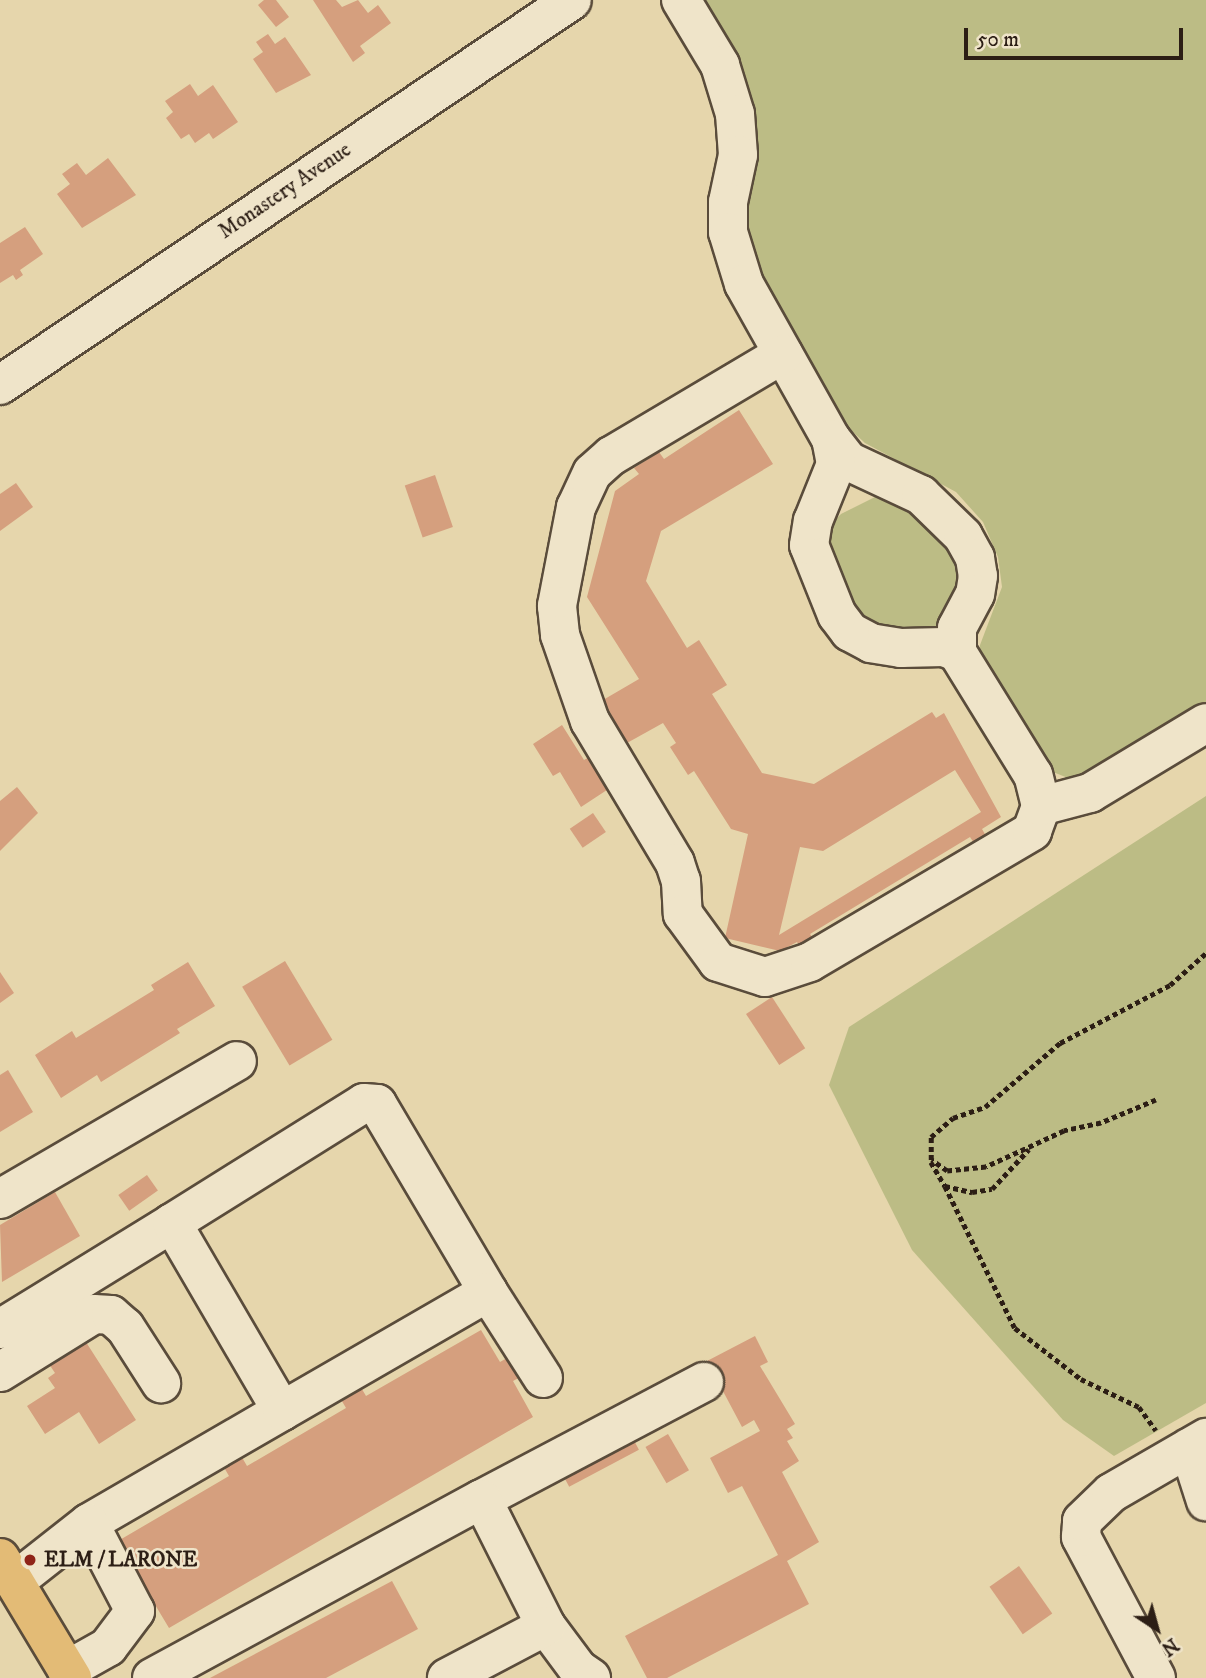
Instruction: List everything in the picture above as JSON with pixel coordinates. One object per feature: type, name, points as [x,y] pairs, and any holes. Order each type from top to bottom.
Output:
[{"type":"main road","points":[[4,1565],[69,1674]]},
{"type":"street","name":"Monastery Avenue","points":[[0,385],[572,0]]},
{"type":"street","points":[[681,0],[720,65],[735,114],[738,155],[727,210],[731,249],[744,284],[831,439],[857,468],[933,504],[963,536],[975,558],[978,576],[975,594],[957,628],[957,652],[1033,775],[1041,806],[1032,831],[1019,842],[810,962],[772,976],[725,967],[687,922],[675,863],[585,710],[560,635],[560,585],[576,507],[601,464],[783,354]]},
{"type":"street","points":[[831,439],[836,464],[813,521],[810,545],[837,615],[850,632],[871,643],[901,648],[944,647],[957,652]]},
{"type":"street","points":[[1041,806],[1090,793],[1206,723]]},
{"type":"street","points":[[0,1199],[237,1061]]},
{"type":"street","points":[[0,1329],[364,1102],[377,1104],[488,1292],[543,1378]]},
{"type":"street","points":[[172,1223],[282,1411]]},
{"type":"street","points":[[4,1565],[89,1523],[488,1292]]},
{"type":"street","points":[[0,1372],[94,1314],[111,1315],[125,1327],[161,1384]]},
{"type":"street","points":[[152,1678],[704,1382]]},
{"type":"street","points":[[1156,1678],[1081,1537],[1081,1528],[1089,1510],[1190,1448],[1206,1501]]},
{"type":"street","points":[[482,1499],[546,1626],[578,1669],[591,1678]]},
{"type":"street","points":[[69,1674],[108,1647],[135,1611],[89,1523]]},
{"type":"street","points":[[447,1678],[546,1626]]},
{"type":"path","points":[[1190,1448],[1139,1406],[1081,1380],[1015,1328],[931,1160],[931,1137],[953,1118],[985,1107],[1060,1043],[1170,985],[1206,953]]},
{"type":"path","points":[[931,1160],[947,1171],[986,1167],[1064,1130],[1101,1123],[1156,1100]]},
{"type":"path","points":[[945,1186],[972,1192],[992,1189],[1029,1148]]},
{"type":"green space","points":[[705,0],[1206,0],[1206,709],[1078,782],[1048,770],[980,659],[980,645],[1002,587],[998,557],[983,522],[956,492],[865,443],[841,421],[747,259],[733,51]]},
{"type":"green space","points":[[879,495],[912,506],[966,568],[949,619],[936,627],[896,633],[859,617],[825,548],[831,524],[841,514]]},
{"type":"green space","points":[[1206,796],[1206,1403],[1114,1456],[1063,1420],[912,1250],[829,1085],[849,1027]]},
{"type":"building","points":[[264,0],[276,0],[289,17],[276,27],[258,5]]},
{"type":"building","points":[[313,0],[336,0],[342,7],[358,0],[368,13],[378,5],[391,23],[360,46],[365,53],[353,62]]},
{"type":"building","points":[[268,34],[275,44],[285,37],[311,75],[276,93],[253,59],[263,52],[256,42]]},
{"type":"building","points":[[190,84],[198,96],[213,85],[238,122],[213,139],[209,133],[195,143],[189,134],[181,139],[166,118],[173,112],[165,101]]},
{"type":"building","points":[[108,158],[136,195],[82,228],[57,194],[70,184],[62,174],[77,163],[86,175]]},
{"type":"building","points":[[25,227],[43,254],[20,270],[23,275],[16,280],[13,275],[0,283],[0,243]]},
{"type":"building","points":[[739,410],[773,464],[661,531],[646,581],[687,648],[699,640],[727,685],[712,694],[762,773],[814,784],[932,712],[936,718],[944,713],[1001,817],[982,829],[986,836],[974,843],[970,837],[810,934],[815,942],[802,950],[797,942],[780,951],[725,938],[748,834],[731,829],[694,771],[688,775],[670,747],[676,743],[663,723],[627,743],[603,700],[639,679],[587,597],[615,491],[639,474],[634,468],[659,452],[664,459]],"holes":[[[955,770],[981,812],[779,935],[800,847],[823,851]]]},
{"type":"building","points":[[435,475],[453,527],[423,537],[405,485]]},
{"type":"building","points":[[16,483],[33,507],[0,531],[0,494]]},
{"type":"building","points":[[562,725],[584,760],[593,755],[613,786],[581,807],[560,772],[553,776],[533,744]]},
{"type":"building","points":[[17,787],[38,813],[0,851],[0,801]]},
{"type":"building","points":[[593,813],[606,832],[583,848],[570,829]]},
{"type":"building","points":[[285,961],[332,1040],[290,1066],[242,987]]},
{"type":"building","points":[[188,962],[215,1006],[177,1029],[180,1033],[101,1082],[97,1075],[61,1098],[35,1055],[72,1031],[76,1038],[154,990],[151,985]]},
{"type":"building","points":[[0,972],[14,993],[0,1003]]},
{"type":"building","points":[[772,997],[805,1048],[779,1065],[746,1014]]},
{"type":"building","points":[[8,1070],[33,1112],[0,1132],[0,1075]]},
{"type":"building","points":[[147,1175],[158,1191],[129,1211],[118,1195]]},
{"type":"building","points":[[55,1192],[80,1236],[2,1282],[0,1225]]},
{"type":"building","points":[[481,1330],[500,1362],[512,1355],[524,1375],[513,1381],[533,1417],[169,1628],[148,1593],[136,1600],[126,1584],[139,1576],[118,1541],[229,1476],[222,1464],[240,1454],[247,1466],[346,1408],[336,1391],[356,1379],[366,1396]]},
{"type":"building","points":[[755,1336],[768,1362],[760,1366],[795,1424],[787,1429],[793,1438],[787,1441],[799,1461],[782,1472],[819,1542],[787,1561],[809,1604],[667,1678],[647,1678],[625,1636],[778,1555],[742,1486],[728,1493],[710,1458],[760,1431],[754,1420],[742,1427],[707,1361]]},
{"type":"building","points":[[84,1339],[136,1420],[99,1444],[79,1412],[45,1434],[27,1406],[55,1388],[48,1378],[55,1373],[47,1361]]},
{"type":"building","points":[[630,1433],[639,1450],[569,1487],[560,1470]]},
{"type":"building","points":[[668,1434],[689,1470],[666,1483],[645,1447]]},
{"type":"building","points":[[1019,1566],[1052,1614],[1023,1634],[990,1587]]},
{"type":"building","points":[[392,1581],[418,1629],[326,1678],[210,1678]]},
{"type":"place","name":"ELM / LARONE","points":[[30,1560]]}]
